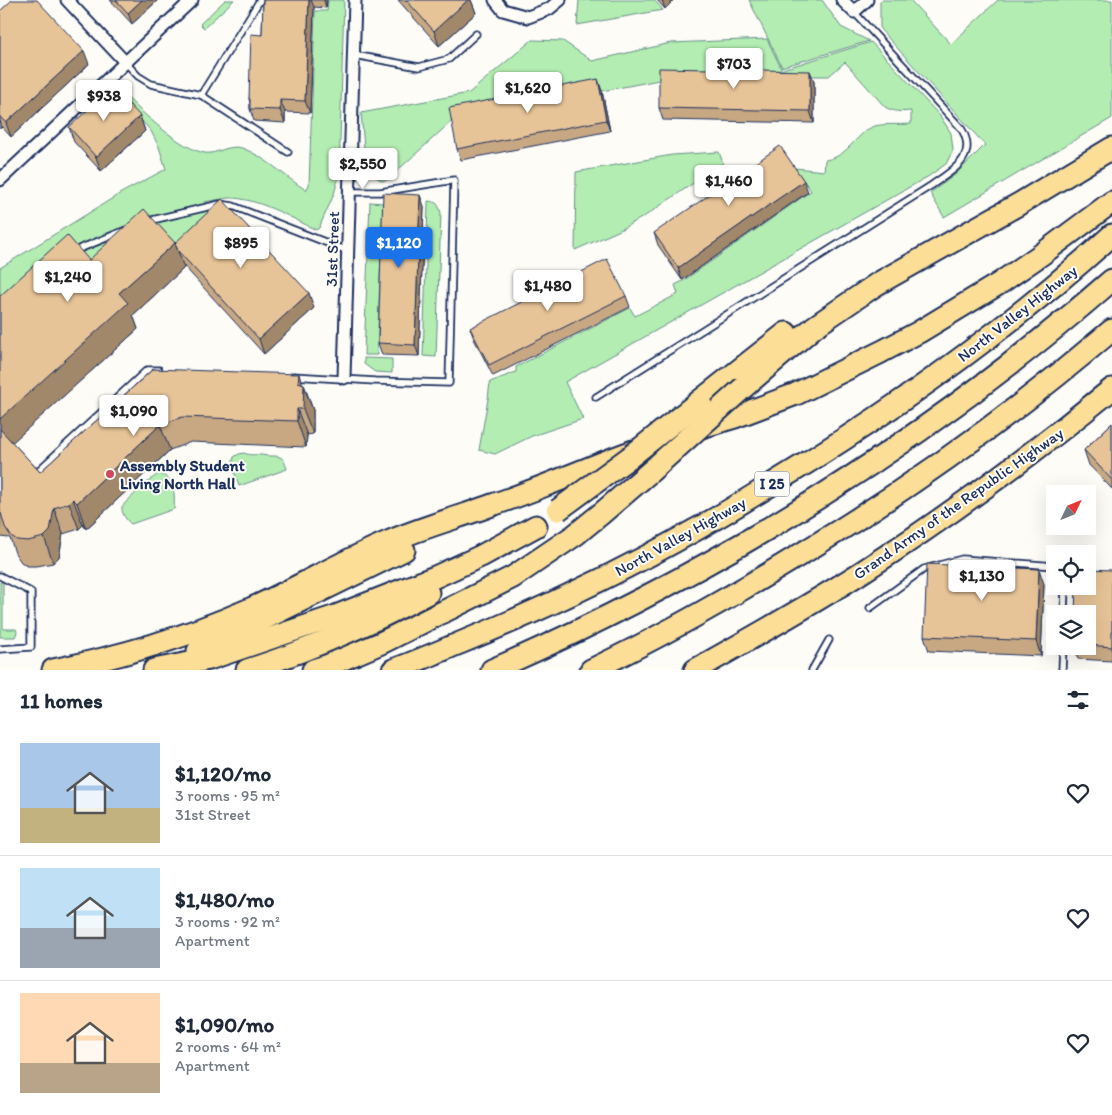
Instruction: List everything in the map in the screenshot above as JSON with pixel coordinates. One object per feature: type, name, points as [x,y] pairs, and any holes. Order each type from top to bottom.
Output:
[{"type":"highway","points":[[313,670],[381,643],[513,576],[574,535],[602,513],[814,327],[877,284],[1019,204],[1112,148]]},
{"type":"highway","points":[[53,670],[123,654],[208,626],[275,597],[348,560],[389,542],[662,440],[796,394],[881,352],[958,309],[1042,254],[1112,202]]},
{"type":"highway","name":"North Valley Highway","points":[[393,670],[511,622],[556,601],[675,541],[744,501],[860,429],[934,377],[1040,298],[1112,235]]},
{"type":"highway","points":[[247,670],[322,644],[362,626],[406,605],[495,554],[630,457],[773,343],[821,309],[913,264]]},
{"type":"highway","points":[[492,670],[572,633],[672,582],[755,536],[833,487],[922,429],[994,376],[1112,280]]},
{"type":"highway","points":[[591,670],[697,616],[866,514],[977,438],[1057,376],[1112,330]]},
{"type":"highway","name":"Grand Army of the Republic Highway","points":[[695,670],[807,606],[916,536],[1009,470],[1112,389]]},
{"type":"highway","points":[[159,669],[497,503]]},
{"type":"highway","points":[[159,669],[209,658],[336,616],[435,577],[481,556],[536,526]]},
{"type":"street","points":[[67,0],[125,62]]},
{"type":"street","points":[[0,180],[192,0]]},
{"type":"street","name":"31st Street","points":[[344,378],[355,0]]},
{"type":"street","points":[[495,0],[504,10],[528,17],[549,10],[560,0]]},
{"type":"street","points":[[842,0],[854,12],[867,0]]},
{"type":"lane","points":[[201,95],[260,0]]},
{"type":"lane","points":[[596,397],[932,185],[956,168],[962,161],[966,153],[967,144],[960,128],[854,12]]},
{"type":"lane","points":[[354,55],[420,67],[449,59],[476,34]]},
{"type":"lane","points":[[125,62],[138,76],[151,84],[201,95],[288,152]]},
{"type":"lane","points":[[285,376],[449,383],[454,180],[380,192],[350,192]]},
{"type":"lane","points":[[146,221],[220,204],[233,206],[348,251]]},
{"type":"lane","points":[[79,249],[129,228]]},
{"type":"lane","points":[[40,469],[148,370],[167,371]]},
{"type":"lane","points":[[870,608],[924,569],[962,559],[1046,565]]},
{"type":"lane","points":[[0,576],[31,592],[31,646],[0,648]]},
{"type":"lane","points":[[812,670],[829,640]]},
{"type":"lane","points":[[1062,670],[1063,655]]},
{"type":"green space","points":[[225,0],[234,0],[204,28],[200,24]]},
{"type":"green space","points":[[328,0],[344,0],[339,176],[334,194],[319,228],[316,230],[274,209],[250,201],[228,198],[204,202],[221,220],[0,330],[0,268],[121,193],[166,169],[159,147],[151,131],[121,98],[125,95],[151,120],[185,145],[205,153],[232,147],[242,148],[267,162],[306,190],[309,185],[315,11],[327,11]]},
{"type":"green space","points":[[579,0],[654,0],[663,10],[577,25]]},
{"type":"green space","points":[[749,0],[822,0],[841,27],[869,41],[782,67]]},
{"type":"green space","points":[[910,0],[951,44],[998,0],[1112,0],[1112,118],[944,217],[930,193],[956,174],[985,145],[880,29],[880,1]]},
{"type":"green space","points":[[767,39],[782,70],[781,81],[664,79],[453,120],[387,180],[382,181],[366,170],[361,113],[469,93],[532,40],[563,41],[592,61],[671,43]]},
{"type":"green space","points":[[871,42],[940,116],[951,133],[953,150],[946,164],[929,176],[565,382],[583,419],[532,436],[495,454],[479,450],[490,382],[516,372],[516,367],[630,308],[635,316],[678,294],[675,285],[811,191],[795,168],[824,171],[825,160],[840,155],[872,127],[911,124],[911,111],[891,110],[885,107],[845,62],[829,76],[783,76],[783,69]]},
{"type":"green space","points":[[719,152],[723,163],[645,216],[618,231],[575,250],[576,172],[672,155]]},
{"type":"green space","points":[[428,201],[437,204],[441,213],[436,357],[423,356]]},
{"type":"green space","points":[[370,202],[383,203],[377,355],[364,355]]},
{"type":"green space","points":[[364,358],[392,359],[392,373],[375,372],[364,364]]},
{"type":"green space","points":[[244,453],[279,457],[283,459],[287,469],[239,486],[232,465],[234,457]]},
{"type":"green space","points":[[158,474],[168,478],[171,482],[174,492],[174,509],[131,524],[123,514],[122,507]]},
{"type":"green space","points":[[0,582],[3,582],[3,629],[16,629],[15,637],[0,637]]},
{"type":"building","points":[[12,0],[37,0],[84,51],[6,123],[0,117],[0,11]]},
{"type":"building","points":[[116,0],[142,0],[128,13]]},
{"type":"building","points":[[263,0],[309,0],[305,101],[280,100],[280,110],[250,109],[251,34],[262,35]]},
{"type":"building","points":[[406,0],[468,0],[434,31]]},
{"type":"building","points":[[659,68],[810,71],[810,111],[659,108]]},
{"type":"building","points":[[598,79],[606,120],[457,149],[449,108]]},
{"type":"building","points":[[113,87],[140,116],[96,157],[69,127]]},
{"type":"building","points":[[780,146],[804,181],[678,268],[654,233]]},
{"type":"building","points":[[383,193],[420,195],[415,345],[378,343]]},
{"type":"building","points":[[222,199],[309,293],[259,339],[178,251],[175,243]]},
{"type":"building","points":[[144,209],[175,243],[119,293],[128,303],[0,419],[0,296],[67,235],[89,260]]},
{"type":"building","points":[[607,259],[626,296],[489,365],[470,328]]},
{"type":"building","points":[[153,369],[299,374],[298,382],[304,384],[303,409],[297,409],[297,421],[182,417],[160,425],[77,503],[73,499],[69,503],[54,508],[50,531],[44,537],[28,541],[17,540],[11,536],[5,527],[0,513],[0,429],[40,472]]},
{"type":"building","points":[[1112,423],[1112,480],[1084,450]]},
{"type":"building","points":[[927,564],[1039,569],[1036,641],[924,636]]},
{"type":"building","points":[[1096,569],[1112,570],[1112,647],[1096,646],[1096,605],[1075,605],[1076,595],[1096,595]]},
{"type":"place","name":"Assembly Student Living North Hall","points":[[110,474]]}]
